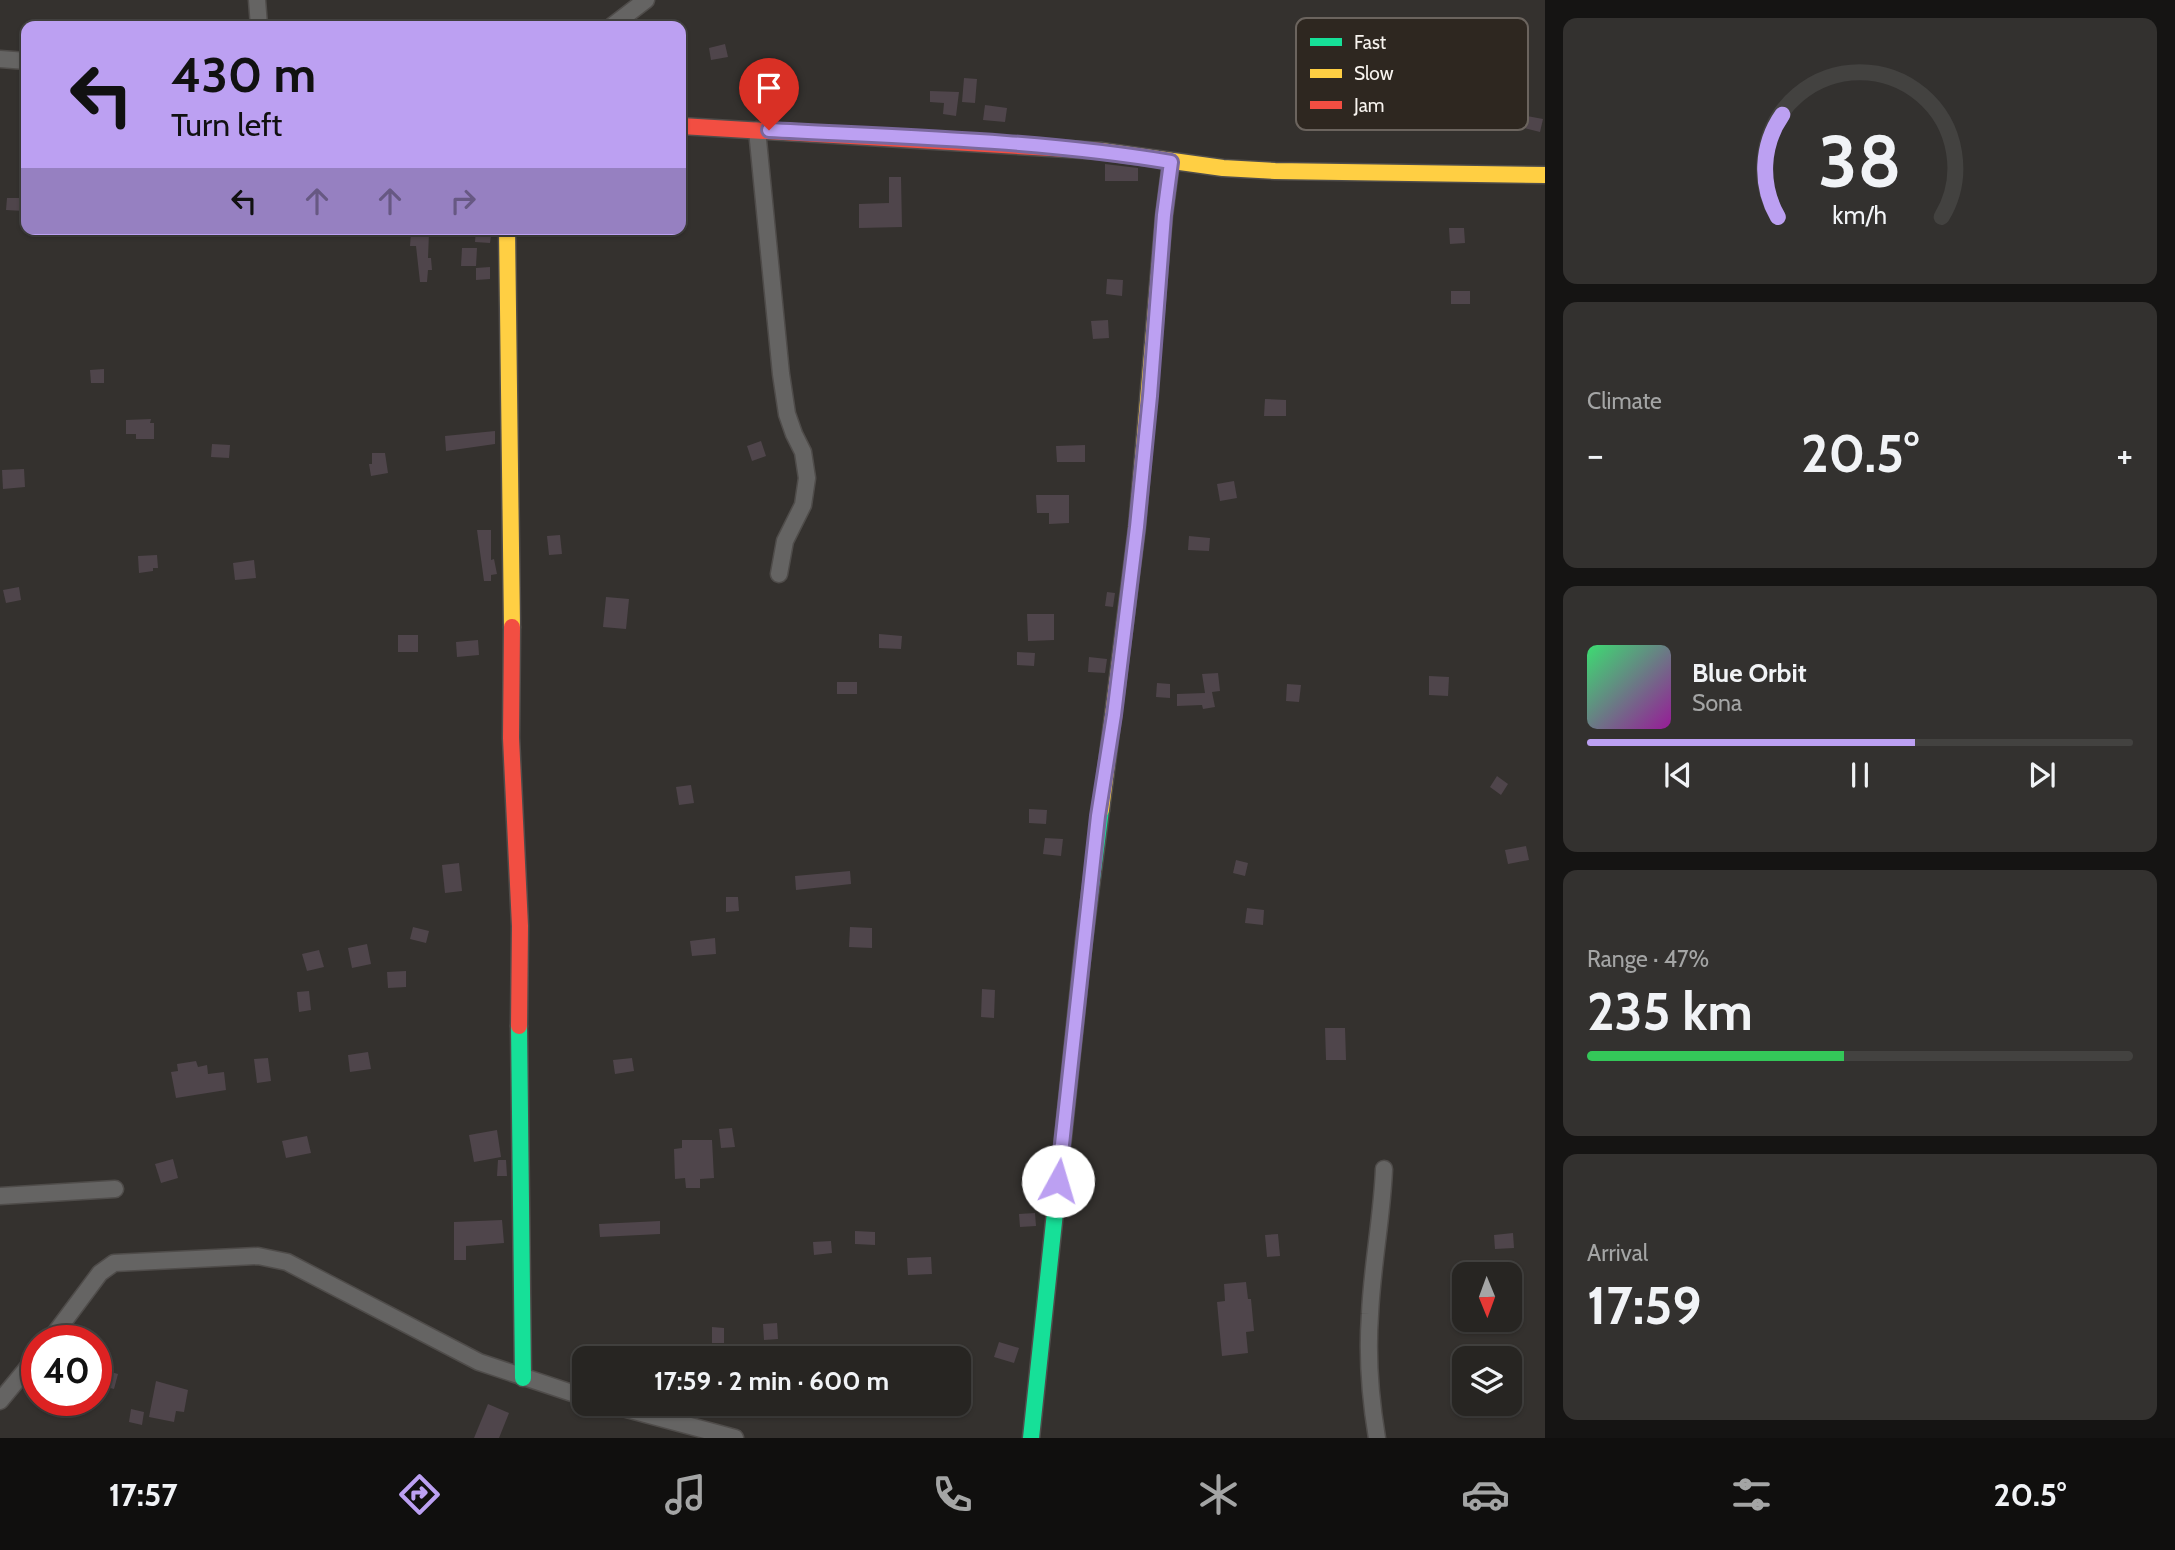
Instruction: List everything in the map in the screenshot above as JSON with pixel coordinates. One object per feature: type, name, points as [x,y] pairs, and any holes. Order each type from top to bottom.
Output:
[{"type":"street","points":[[257,0],[259,21]]},
{"type":"street","points":[[619,21],[646,0]]},
{"type":"street","points":[[0,59],[21,61]]},
{"type":"street","points":[[686,126],[1069,148],[1124,153],[1171,162],[1275,171],[1545,175]]},
{"type":"street","points":[[757,130],[780,374],[787,414],[793,434],[803,452],[807,478],[803,505],[785,541],[779,574]]},
{"type":"street","points":[[1031,1438],[1085,928],[1137,527],[1171,162]]},
{"type":"street","points":[[507,235],[511,738],[520,926],[518,1068],[523,1378]]},
{"type":"street","points":[[1377,1438],[1371,1398],[1369,1318],[1382,1216],[1384,1170]]},
{"type":"street","points":[[0,1196],[115,1189]]},
{"type":"street","points":[[61,1325],[100,1273],[114,1263],[265,1256],[287,1262],[462,1354],[572,1393]]},
{"type":"street","points":[[0,1401],[21,1375]]},
{"type":"street","points":[[653,1416],[735,1438]]},
{"type":"building","points":[[725,44],[728,57],[711,60],[709,48]]},
{"type":"building","points":[[964,78],[977,79],[975,103],[962,102]]},
{"type":"building","points":[[930,91],[959,92],[956,116],[943,114],[944,103],[930,102]]},
{"type":"building","points":[[985,105],[1007,108],[1005,122],[983,120]]},
{"type":"building","points":[[1528,116],[1543,119],[1540,132],[1528,129]]},
{"type":"building","points":[[1105,164],[1138,168],[1138,181],[1105,181]]},
{"type":"building","points":[[889,177],[901,177],[902,227],[859,228],[859,204],[889,203]]},
{"type":"building","points":[[7,198],[21,198],[21,211],[6,210]]},
{"type":"building","points":[[1449,228],[1464,228],[1465,243],[1450,244]]},
{"type":"building","points":[[411,235],[429,235],[428,258],[431,258],[432,270],[428,270],[427,282],[420,282],[416,246],[410,246]]},
{"type":"building","points":[[476,235],[491,235],[490,243],[475,242]]},
{"type":"building","points":[[462,248],[477,248],[476,266],[461,266]]},
{"type":"building","points":[[490,267],[490,279],[476,280],[476,268]]},
{"type":"building","points":[[1107,279],[1123,280],[1122,296],[1106,294]]},
{"type":"building","points":[[1451,291],[1470,291],[1470,304],[1451,304]]},
{"type":"building","points":[[1108,320],[1109,338],[1093,339],[1091,321]]},
{"type":"building","points":[[104,369],[104,383],[91,383],[90,370]]},
{"type":"building","points":[[1265,399],[1286,400],[1286,416],[1264,416]]},
{"type":"building","points":[[151,419],[150,423],[154,423],[154,439],[136,439],[136,434],[126,434],[126,420]]},
{"type":"building","points":[[495,431],[495,444],[446,451],[445,436]]},
{"type":"building","points":[[761,441],[766,456],[752,461],[747,446]]},
{"type":"building","points":[[212,444],[230,445],[229,458],[211,457]]},
{"type":"building","points":[[1085,445],[1085,462],[1057,462],[1056,446]]},
{"type":"building","points":[[372,453],[385,453],[388,473],[371,476],[369,464],[372,464]]},
{"type":"building","points":[[24,469],[25,487],[3,489],[2,470]]},
{"type":"building","points":[[1234,481],[1237,498],[1220,501],[1217,484]]},
{"type":"building","points":[[1036,495],[1069,495],[1069,523],[1049,524],[1049,513],[1037,513]]},
{"type":"building","points":[[477,530],[491,530],[491,560],[494,559],[497,574],[491,575],[491,581],[484,581]]},
{"type":"building","points":[[560,535],[562,554],[549,555],[547,536]]},
{"type":"building","points":[[1189,536],[1210,538],[1209,551],[1188,550]]},
{"type":"building","points":[[157,555],[158,568],[139,573],[138,556]]},
{"type":"building","points":[[254,560],[256,578],[235,580],[233,563]]},
{"type":"building","points":[[19,587],[21,600],[6,603],[3,590]]},
{"type":"building","points":[[1107,592],[1115,593],[1113,607],[1105,606]]},
{"type":"building","points":[[606,597],[629,599],[626,629],[603,627]]},
{"type":"building","points":[[1027,614],[1054,614],[1054,640],[1028,641]]},
{"type":"building","points":[[879,634],[902,636],[901,649],[879,648]]},
{"type":"building","points":[[398,635],[418,635],[418,652],[398,652]]},
{"type":"building","points":[[478,640],[479,655],[457,657],[456,642]]},
{"type":"building","points":[[1017,652],[1035,653],[1034,666],[1017,665]]},
{"type":"building","points":[[1089,657],[1107,659],[1105,673],[1088,672]]},
{"type":"building","points":[[1218,673],[1220,691],[1212,692],[1215,707],[1203,709],[1202,705],[1177,706],[1177,694],[1205,693],[1202,674]]},
{"type":"building","points":[[1429,676],[1449,677],[1448,696],[1429,695]]},
{"type":"building","points":[[837,682],[857,682],[857,694],[837,694]]},
{"type":"building","points":[[1157,683],[1170,684],[1170,698],[1156,697]]},
{"type":"building","points":[[1287,684],[1301,685],[1299,702],[1286,701]]},
{"type":"building","points":[[1497,776],[1508,784],[1501,795],[1490,787]]},
{"type":"building","points":[[691,785],[694,803],[679,805],[676,787]]},
{"type":"building","points":[[1029,809],[1047,810],[1046,824],[1029,823]]},
{"type":"building","points":[[1045,838],[1063,839],[1061,856],[1043,854]]},
{"type":"building","points":[[1526,846],[1529,860],[1508,864],[1505,850]]},
{"type":"building","points":[[1236,860],[1248,863],[1245,876],[1233,873]]},
{"type":"building","points":[[459,863],[462,891],[445,893],[442,865]]},
{"type":"building","points":[[850,871],[851,884],[796,890],[795,876]]},
{"type":"building","points":[[726,897],[738,897],[739,911],[726,912]]},
{"type":"building","points":[[1247,908],[1264,910],[1263,925],[1245,923]]},
{"type":"building","points":[[413,927],[429,931],[426,943],[410,939]]},
{"type":"building","points":[[850,927],[872,928],[872,948],[849,947]]},
{"type":"building","points":[[715,938],[716,954],[692,956],[690,941]]},
{"type":"building","points":[[367,944],[371,964],[352,968],[348,948]]},
{"type":"building","points":[[319,950],[324,967],[307,971],[302,954]]},
{"type":"building","points":[[406,971],[406,987],[388,988],[387,972]]},
{"type":"building","points":[[982,989],[995,990],[994,1018],[981,1017]]},
{"type":"building","points":[[309,991],[311,1010],[299,1012],[297,992]]},
{"type":"building","points":[[1325,1028],[1345,1028],[1346,1060],[1326,1060]]},
{"type":"building","points":[[368,1052],[371,1069],[350,1072],[348,1055]]},
{"type":"building","points":[[268,1058],[271,1081],[257,1083],[254,1059]]},
{"type":"building","points":[[632,1058],[634,1071],[615,1074],[613,1060]]},
{"type":"building","points":[[196,1061],[198,1067],[207,1065],[208,1074],[224,1072],[226,1090],[176,1098],[171,1072],[178,1071],[177,1064]]},
{"type":"building","points":[[732,1128],[735,1147],[721,1148],[719,1129]]},
{"type":"building","points":[[497,1130],[501,1157],[474,1162],[469,1135]]},
{"type":"building","points":[[307,1136],[311,1153],[286,1158],[282,1141]]},
{"type":"building","points":[[682,1140],[712,1140],[714,1178],[700,1179],[700,1188],[686,1188],[685,1178],[675,1179],[674,1149],[682,1148]]},
{"type":"building","points":[[173,1159],[178,1178],[161,1183],[155,1164]]},
{"type":"building","points":[[498,1160],[506,1160],[507,1176],[497,1176]]},
{"type":"building","points":[[1035,1213],[1036,1226],[1020,1227],[1019,1214]]},
{"type":"building","points":[[502,1220],[504,1243],[466,1246],[466,1260],[454,1260],[454,1222]]},
{"type":"building","points":[[660,1221],[660,1234],[600,1237],[599,1224]]},
{"type":"building","points":[[855,1231],[875,1232],[875,1245],[855,1244]]},
{"type":"building","points":[[1513,1233],[1514,1248],[1495,1249],[1494,1235]]},
{"type":"building","points":[[1278,1234],[1280,1256],[1267,1257],[1265,1235]]},
{"type":"building","points":[[831,1241],[832,1253],[814,1255],[813,1242]]},
{"type":"building","points":[[931,1257],[932,1274],[908,1275],[907,1258]]},
{"type":"building","points":[[1246,1282],[1248,1299],[1251,1299],[1254,1331],[1246,1332],[1248,1353],[1222,1356],[1217,1302],[1225,1301],[1224,1284]]},
{"type":"building","points":[[777,1323],[778,1339],[764,1340],[763,1324]]},
{"type":"building","points":[[712,1327],[724,1328],[724,1343],[712,1343]]},
{"type":"building","points":[[999,1342],[1019,1348],[1014,1363],[994,1357]]},
{"type":"building","points":[[112,1372],[118,1374],[112,1388]]},
{"type":"building","points":[[156,1381],[188,1390],[184,1412],[176,1411],[174,1422],[149,1417]]},
{"type":"building","points":[[488,1404],[509,1413],[499,1438],[474,1438]]},
{"type":"building","points":[[131,1409],[144,1412],[142,1425],[129,1422]]},
{"type":"traffic: fast","points":[[1031,1438],[1084,940],[1101,810]]},
{"type":"traffic: fast","points":[[519,1026],[523,1378]]},
{"type":"traffic: slow","points":[[1101,151],[1223,168],[1275,171],[1545,175]]},
{"type":"traffic: slow","points":[[1101,810],[1137,527],[1171,162]]},
{"type":"traffic: slow","points":[[507,235],[512,627]]},
{"type":"traffic: jam","points":[[686,126],[1101,151]]},
{"type":"traffic: jam","points":[[512,627],[511,738],[520,926],[519,1026]]},
{"type":"route","points":[[769,130],[1069,148],[1124,153],[1171,162],[1137,527],[1114,715],[1098,816],[1058,1181]]}]
